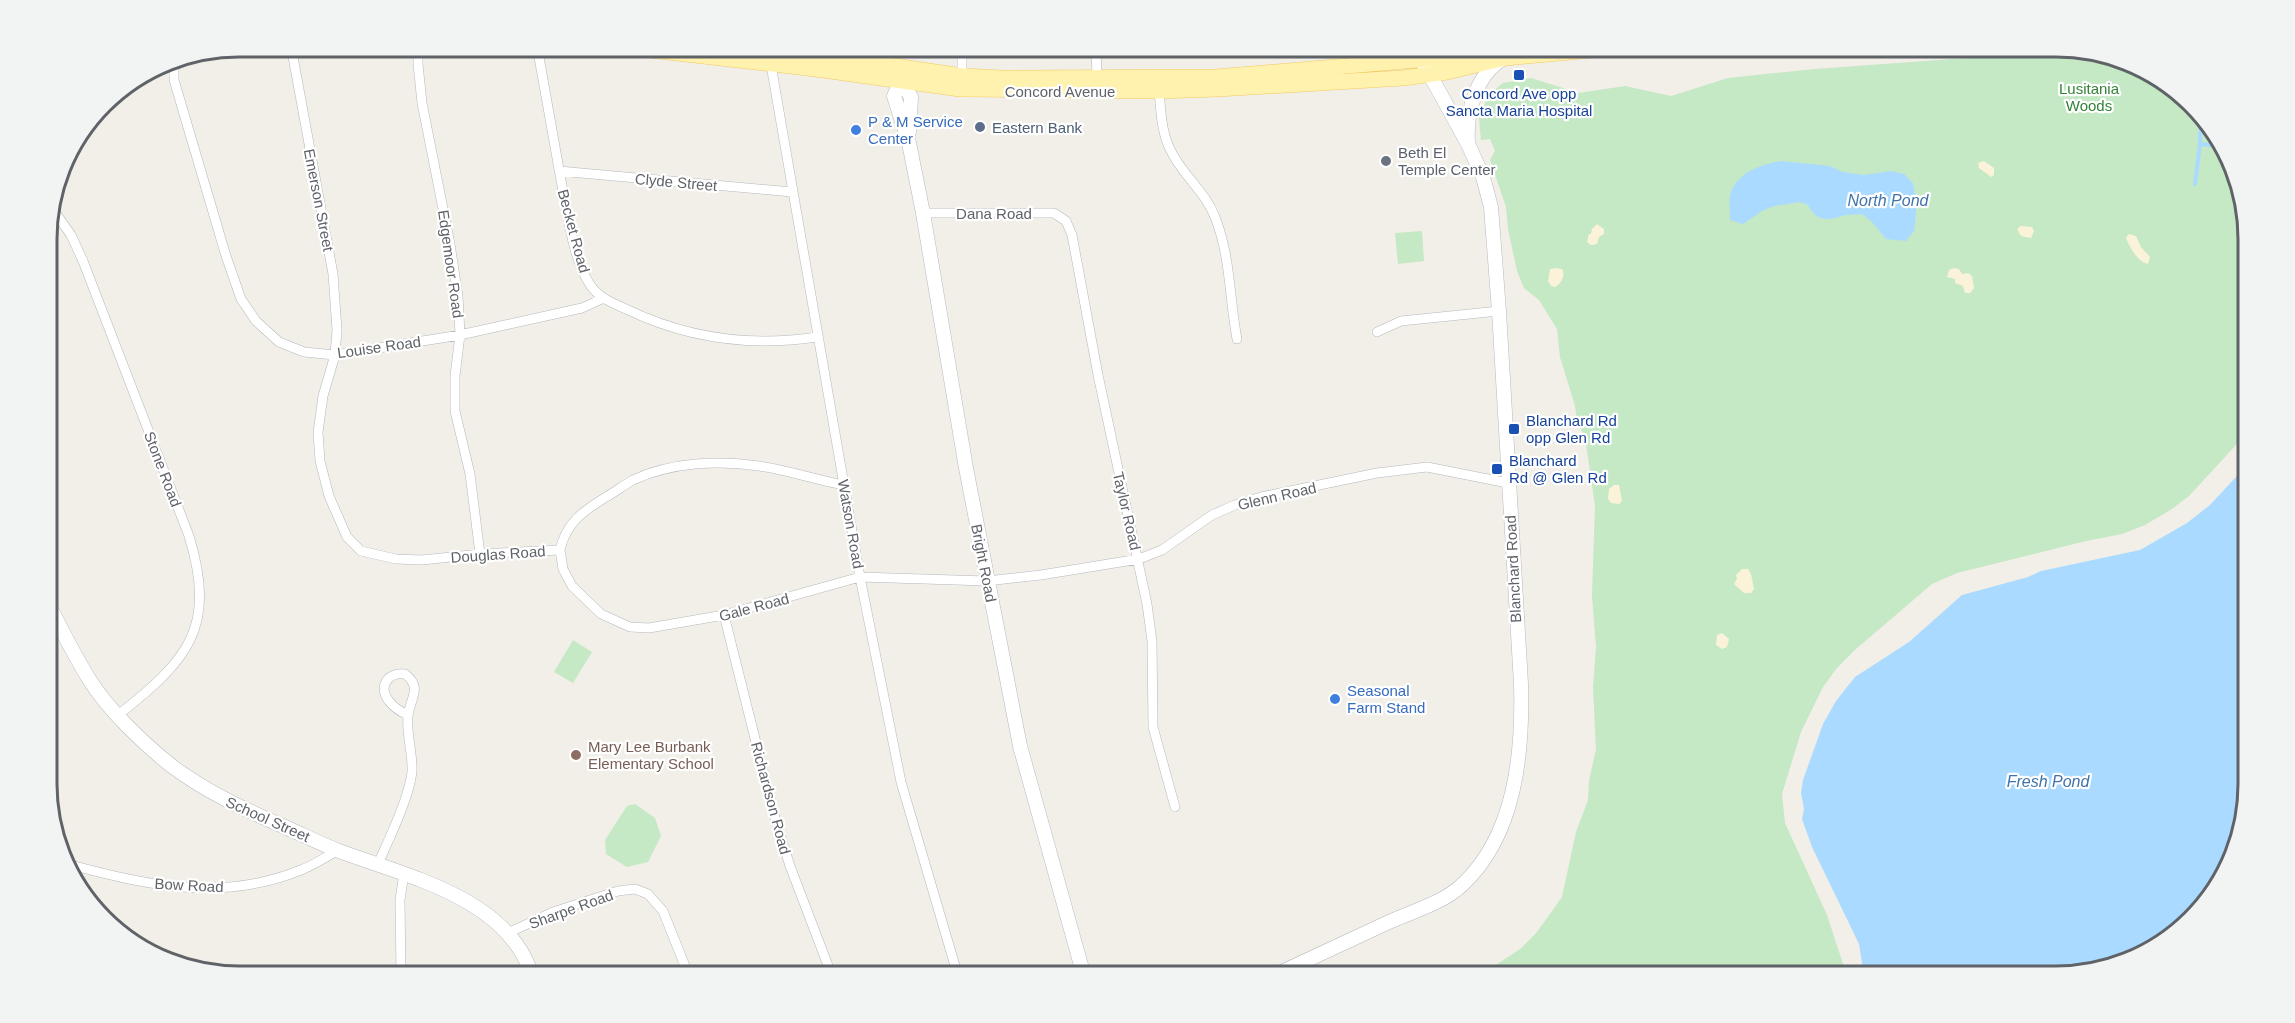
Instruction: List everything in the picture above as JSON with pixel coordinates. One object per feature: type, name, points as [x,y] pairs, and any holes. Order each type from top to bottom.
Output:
[{"type":"main road","name":"Concord Avenue","points":[[758,57],[815,57],[901,74],[961,82],[1159,91],[1429,75],[1515,57]]},
{"type":"main road","name":"Concord Avenue","points":[[961,82],[1238,75],[1384,57]]},
{"type":"main road","name":"Concord Avenue","points":[[1487,57],[1504,58]]},
{"type":"street","name":"Emerson Street","points":[[293,57],[333,274],[337,330],[334,355]]},
{"type":"street","name":"Edgemoor Road","points":[[418,57],[422,103],[458,296],[460,335],[455,376],[455,411],[460,441],[470,474],[480,554]]},
{"type":"street","name":"Becket Road","points":[[539,57],[568,220],[580,264],[590,285],[603,298],[656,324],[694,334],[769,342],[817,337]]},
{"type":"street","points":[[961,82],[962,57]]},
{"type":"street","points":[[1096,57],[1097,79]]},
{"type":"street","name":"Blanchard Road","points":[[1295,966],[1431,904],[1461,886],[1478,868],[1504,822],[1520,754],[1522,720],[1491,207],[1483,177],[1468,144],[1419,57]]},
{"type":"street","name":"Watson Road","points":[[770,58],[860,576],[901,782],[955,966]]},
{"type":"street","points":[[1468,144],[1468,114],[1483,77],[1491,66],[1504,58]]},
{"type":"street","name":"Louise Road","points":[[174,69],[174,80],[241,299],[256,321],[279,342],[304,352],[334,355],[460,335],[582,308],[603,298]]},
{"type":"street","name":"Bright Road","points":[[901,74],[911,97],[909,143],[966,468],[1020,746],[1081,966]]},
{"type":"street","points":[[1159,91],[1164,134],[1170,151],[1205,198],[1215,217],[1231,276],[1237,339]]},
{"type":"street","name":"Clyde Street","points":[[559,171],[792,192]]},
{"type":"street","name":"Dana Road","points":[[923,213],[1032,212],[1054,213],[1062,219]]},
{"type":"street","name":"Stone Road","points":[[59,217],[71,235],[90,280],[189,536],[200,581],[201,603],[197,623],[178,660],[157,684],[118,715]]},
{"type":"street","name":"Taylor Road","points":[[1062,219],[1066,221],[1072,236],[1127,517],[1139,559],[1152,641],[1153,728],[1175,807]]},
{"type":"street","points":[[1377,332],[1401,321],[1499,311]]},
{"type":"street","name":"Douglas Road","points":[[334,355],[323,396],[318,432],[320,461],[329,496],[347,537],[362,551],[396,560],[560,550],[564,534],[574,520],[599,501],[634,480],[671,468],[714,463],[760,466],[844,485]]},
{"type":"street","name":"Glenn Road","points":[[987,581],[1139,559],[1162,550],[1212,515],[1235,505],[1377,473],[1427,467],[1508,483]]},
{"type":"street","name":"Gale Road","points":[[560,550],[563,569],[572,586],[601,614],[630,627],[673,626],[724,615],[860,576],[987,581]]},
{"type":"street","name":"Richardson Road","points":[[724,615],[789,866],[828,966]]},
{"type":"street","name":"School Street","points":[[57,620],[90,681],[146,744],[174,767],[204,788],[242,808],[338,850],[404,873],[470,903],[492,918],[508,933],[529,966]]},
{"type":"street","points":[[378,864],[399,816],[412,772],[408,716],[414,697],[414,687],[412,679],[405,674],[393,674],[384,684],[386,696],[396,708],[408,716]]},
{"type":"street","name":"Bow Road","points":[[76,865],[141,882],[186,888],[222,889],[261,883],[302,869],[338,850]]},
{"type":"street","points":[[401,966],[400,900],[404,873]]},
{"type":"street","name":"Sharpe Road","points":[[508,933],[553,912],[618,891],[635,889],[648,894],[663,911],[685,966]]},
{"type":"green space","name":"Lusitania Woods","points":[[1979,57],[2068,57],[2092,60],[2126,71],[2147,81],[2185,110],[2214,148],[2232,192],[2236,215],[2238,443],[2189,496],[2145,525],[2122,534],[1957,573],[1932,584],[1836,669],[1823,687],[1801,732],[1782,794],[1785,823],[1827,915],[1844,966],[1494,966],[1520,949],[1537,932],[1562,897],[1576,832],[1588,800],[1589,781],[1596,749],[1593,687],[1596,647],[1592,596],[1595,506],[1585,437],[1577,422],[1575,406],[1560,357],[1557,329],[1539,300],[1524,288],[1517,271],[1506,207],[1490,160],[1495,151],[1490,139],[1481,140],[1479,118],[1492,92],[1503,83],[1531,78],[1579,93],[1625,86],[1671,96],[1728,78]]},
{"type":"green space","points":[[1422,231],[1424,261],[1398,264],[1395,233]]},
{"type":"green space","points":[[573,640],[592,652],[573,683],[554,672]]},
{"type":"green space","points":[[635,804],[655,818],[661,836],[648,862],[627,867],[606,854],[605,840],[627,806]]},
{"type":"sand","points":[[1984,161],[1994,168],[1994,175],[1991,177],[1979,168],[1978,163]]},
{"type":"sand","points":[[1597,224],[1604,229],[1604,234],[1599,237],[1597,244],[1591,245],[1587,242],[1589,234]]},
{"type":"sand","points":[[2021,226],[2032,227],[2034,231],[2031,238],[2021,236],[2017,229]]},
{"type":"sand","points":[[2129,234],[2136,236],[2141,247],[2150,257],[2148,264],[2138,258],[2132,250],[2126,238]]},
{"type":"sand","points":[[1550,269],[1562,269],[1563,277],[1555,287],[1551,286],[1548,281]]},
{"type":"sand","points":[[1959,269],[1962,274],[1968,273],[1972,276],[1974,288],[1970,293],[1965,293],[1963,286],[1955,283],[1955,279],[1947,277],[1949,270]]},
{"type":"sand","points":[[1614,485],[1619,485],[1622,501],[1619,504],[1611,503],[1608,499],[1609,489]]},
{"type":"sand","points":[[1742,569],[1748,569],[1751,574],[1754,589],[1751,593],[1744,593],[1734,584],[1737,579],[1736,575]]},
{"type":"sand","points":[[1722,633],[1729,639],[1727,647],[1722,649],[1716,645],[1717,635]]},
{"type":"water","name":"North Pond","points":[[1781,161],[1830,166],[1843,172],[1864,175],[1891,171],[1904,174],[1913,183],[1917,204],[1914,231],[1906,241],[1886,239],[1862,214],[1831,219],[1822,218],[1814,214],[1808,205],[1800,202],[1774,206],[1743,224],[1730,220],[1730,195],[1738,181],[1758,167]]},
{"type":"water","name":"Fresh Pond","points":[[2238,475],[2238,784],[2235,820],[2224,854],[2214,875],[2200,895],[2185,913],[2147,942],[2126,952],[2092,963],[2068,966],[1862,966],[1859,944],[1812,847],[1802,819],[1803,780],[1823,724],[1836,701],[1855,677],[1909,642],[1962,595],[2028,577],[2041,571],[2140,550],[2187,523],[2210,505]]},
{"type":"waterway","points":[[2201,129],[2200,144],[2212,145]]},
{"type":"waterway","points":[[2195,184],[2200,144]]},
{"type":"place","name":"Concord Ave opp Sancta Maria Hospital","points":[[1519,75]]},
{"type":"place","name":"Eastern Bank","points":[[980,127]]},
{"type":"place","name":"P & M Service Center","points":[[856,130]]},
{"type":"place","name":"Beth El Temple Center","points":[[1386,161]]},
{"type":"place","name":"Blanchard Rd opp Glen Rd","points":[[1514,429]]},
{"type":"place","name":"Blanchard Rd @ Glen Rd","points":[[1497,469]]},
{"type":"place","name":"Seasonal Farm Stand","points":[[1335,699]]},
{"type":"place","name":"Mary Lee Burbank Elementary School","points":[[576,755]]}]
